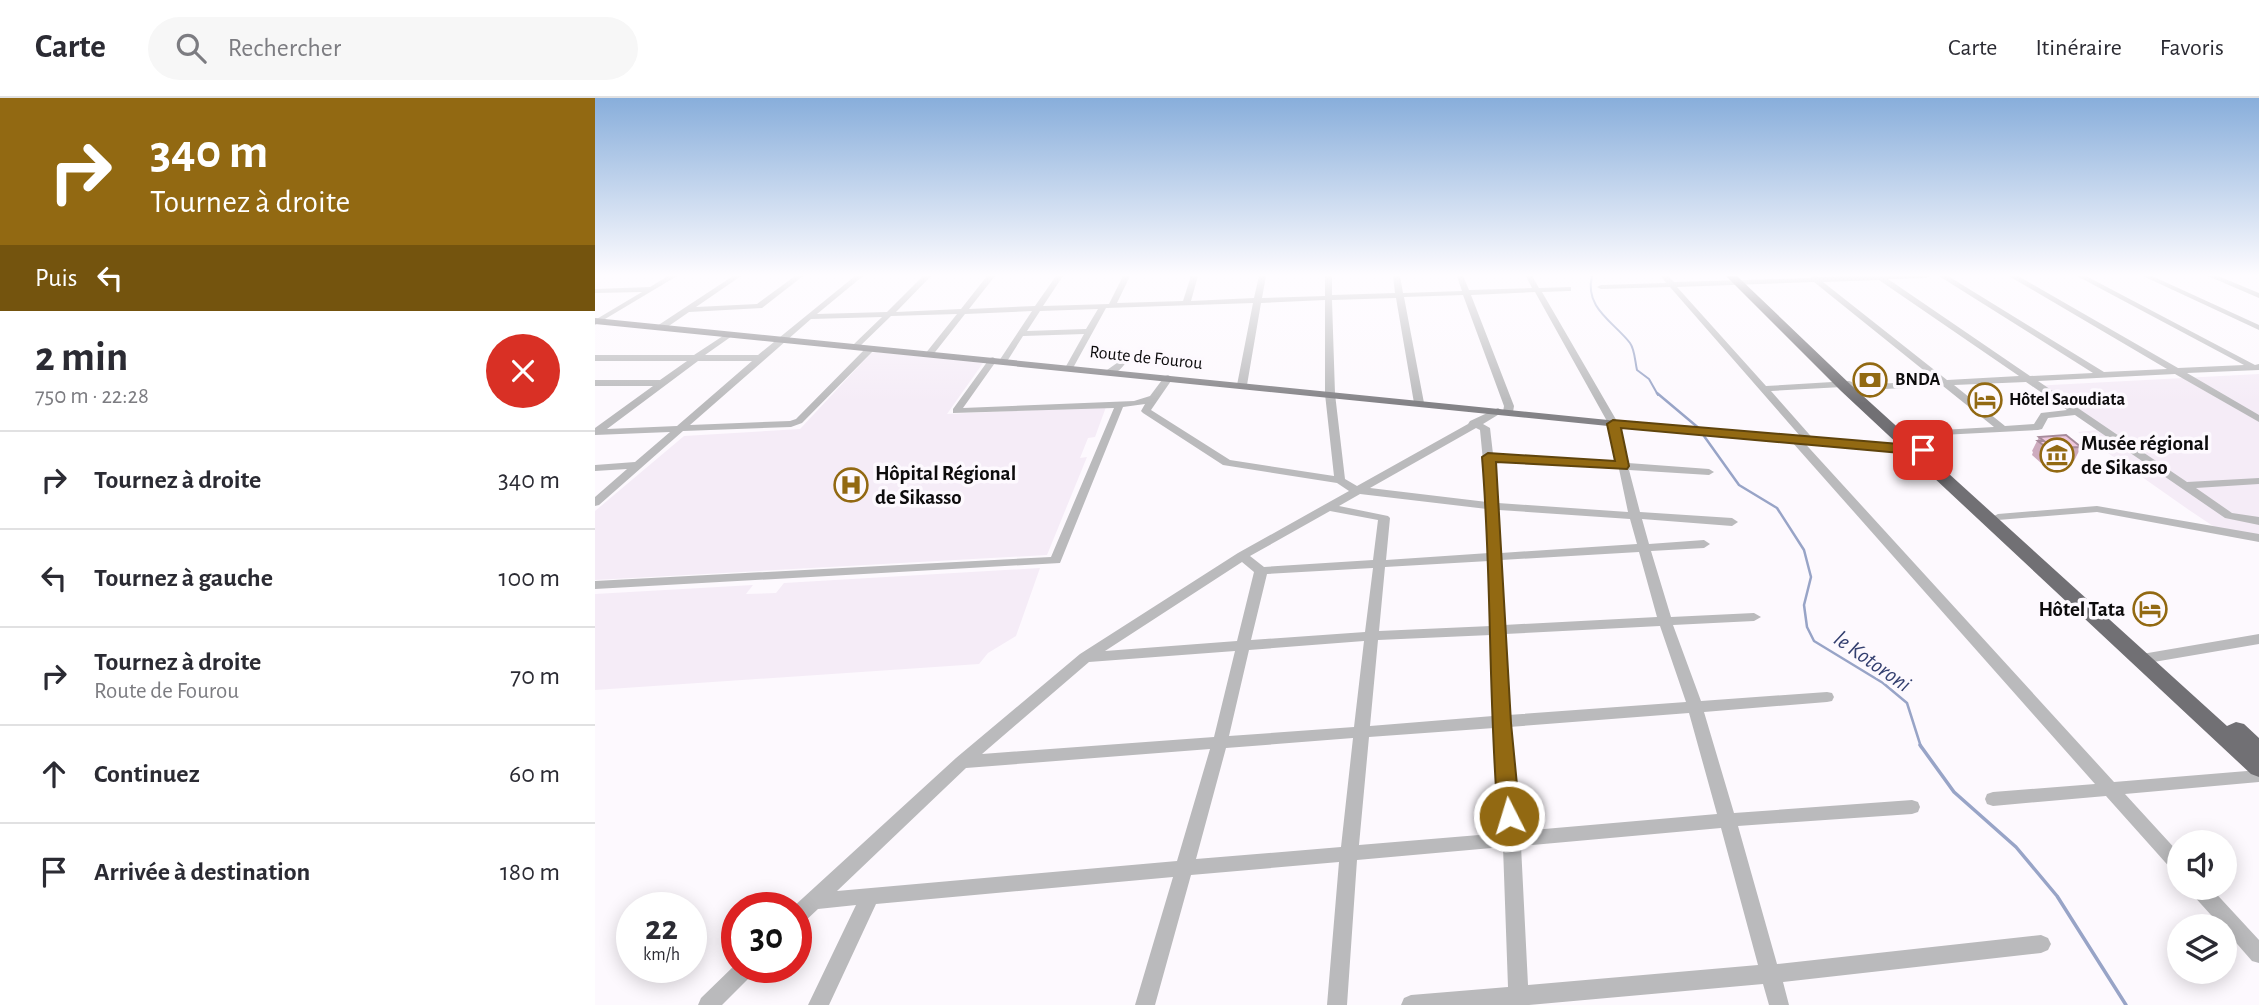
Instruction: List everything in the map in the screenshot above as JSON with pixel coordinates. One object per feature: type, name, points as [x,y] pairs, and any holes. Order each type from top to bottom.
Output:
[{"type":"highway","points":[[1780,318],[1906,435],[1918,451],[1998,517],[2149,658],[2259,768]]},
{"type":"highway","points":[[1852,386],[1918,451],[2149,658],[2259,751]]},
{"type":"main road","name":"Route de Fourou","points":[[596,322],[998,360],[1613,424],[1918,451]]},
{"type":"street","points":[[660,327],[674,318]]},
{"type":"street","points":[[595,503],[782,339],[810,318]]},
{"type":"street","points":[[857,346],[886,318]]},
{"type":"street","points":[[929,354],[956,318]]},
{"type":"street","points":[[1032,318],[1022,334],[956,411],[1120,404],[1153,398]]},
{"type":"street","points":[[1069,368],[1098,318]]},
{"type":"street","points":[[1242,385],[1255,318]]},
{"type":"street","points":[[1330,318],[1331,394],[1340,480]]},
{"type":"street","points":[[1405,318],[1419,403]]},
{"type":"street","points":[[813,901],[962,762],[1085,657],[1242,556],[1473,423],[1503,412],[1509,406],[1476,318]]},
{"type":"street","points":[[1553,318],[1613,424],[1635,516],[1665,621],[1696,709],[1779,1005]]},
{"type":"street","points":[[1701,318],[1764,389],[1804,441],[2167,853]]},
{"type":"street","points":[[1864,318],[2003,429]]},
{"type":"street","points":[[1939,318],[2229,516],[2259,521]]},
{"type":"street","points":[[2011,318],[2104,376]]},
{"type":"street","points":[[2086,318],[2259,419]]},
{"type":"street","points":[[2161,318],[2256,369],[2259,378]]},
{"type":"street","points":[[2238,318],[2259,328]]},
{"type":"street","points":[[1022,334],[1089,331]]},
{"type":"street","points":[[596,432],[729,334]]},
{"type":"street","points":[[596,432],[791,424],[871,348]]},
{"type":"street","points":[[1110,372],[1121,364],[1126,354]]},
{"type":"street","points":[[595,358],[762,358]]},
{"type":"street","points":[[1764,389],[1852,386],[1879,389],[2256,369]]},
{"type":"street","points":[[1168,378],[1146,411],[1227,463],[1340,480],[1356,491],[1493,506],[1733,522]]},
{"type":"street","points":[[595,383],[661,383]]},
{"type":"street","points":[[595,585],[1056,560],[1120,404]]},
{"type":"street","points":[[1906,435],[2038,427],[2044,415],[2075,412]]},
{"type":"street","points":[[1473,423],[1485,428],[1493,506],[1501,723],[1512,839],[1519,1000]]},
{"type":"street","points":[[1488,457],[1709,472]]},
{"type":"street","points":[[595,468],[639,465]]},
{"type":"street","points":[[2184,486],[2259,481]]},
{"type":"street","points":[[1327,507],[1384,518],[1374,636],[1349,853],[1337,1005]]},
{"type":"street","points":[[1998,517],[2097,509],[2259,538]]},
{"type":"street","points":[[1242,556],[1261,571],[1704,544]]},
{"type":"street","points":[[1145,1005],[1220,743],[1246,645],[1261,571]]},
{"type":"street","points":[[1085,657],[1374,636],[1754,617]]},
{"type":"street","points":[[2149,658],[2259,639]]},
{"type":"street","points":[[962,762],[1362,730],[1696,709],[1827,697]]},
{"type":"street","points":[[1993,799],[2259,776]]},
{"type":"street","points":[[813,901],[1728,820],[1912,807]]},
{"type":"street","points":[[818,1005],[870,896]]},
{"type":"street","points":[[2210,900],[2259,954]]},
{"type":"street","points":[[1411,1005],[1519,1000],[2042,944]]},
{"type":"street","points":[[708,1005],[730,983]]},
{"type":"shaded area","name":"Hôpital Régional de Sikasso","points":[[871,353],[983,363],[947,414],[1106,407],[1095,437],[1088,438],[1080,458],[1087,457],[1047,555],[595,580],[595,511],[684,436],[800,429]]},
{"type":"shaded area","points":[[2259,374],[2259,541],[2228,536],[2189,510],[2078,432],[2097,430],[2032,386]]},
{"type":"shaded area","points":[[1040,568],[1016,636],[988,653],[979,664],[595,690],[595,594],[753,585],[746,594],[776,593],[784,583]]},
{"type":"building","points":[[2066,435],[2081,447],[2047,448],[2038,441],[2044,441],[2039,437]]},
{"type":"waterway","name":"le Kotoroni","points":[[1606,318],[1630,343],[1637,370],[1649,379],[1658,395]]},
{"type":"waterway","name":"le Kotoroni","points":[[1657,393],[1701,430]]},
{"type":"waterway","name":"le Kotoroni","points":[[1704,436],[1739,485],[1777,508],[1804,550],[1811,577],[1804,605],[1807,627],[1814,641],[1883,683],[1907,703],[1921,746]]},
{"type":"waterway","name":"le Kotoroni","points":[[1921,746],[1954,792],[2016,847],[2057,896],[2126,1005]]},
{"type":"place","name":"BNDA","points":[[1870,380]]},
{"type":"place","name":"Hôtel Saoudiata","points":[[1985,400]]},
{"type":"place","name":"Musée régional de Sikasso","points":[[2057,455]]},
{"type":"place","name":"Hôpital Régional de Sikasso","points":[[851,485]]},
{"type":"place","name":"Hôtel Tata","points":[[2150,609]]},
{"type":"route","points":[[1509,816],[1501,723],[1493,506],[1488,457],[1622,466],[1613,424],[1906,451],[1923,450]]}]
